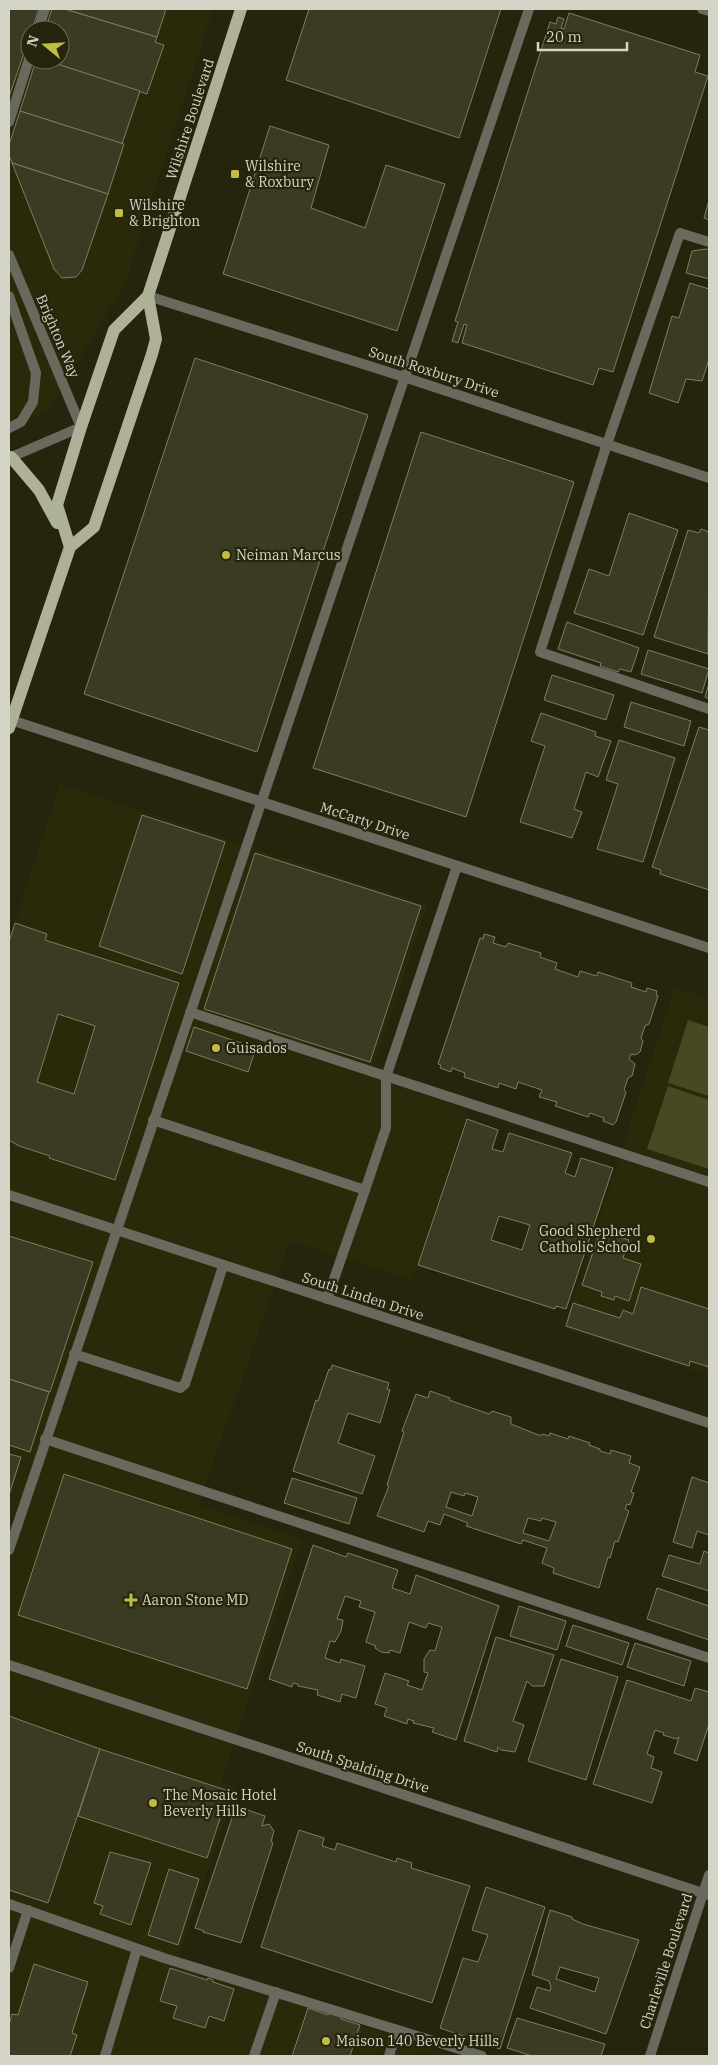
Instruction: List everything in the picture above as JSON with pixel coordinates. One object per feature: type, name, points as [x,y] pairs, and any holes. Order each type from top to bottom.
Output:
[{"type":"main road","name":"Wilshire Boulevard","points":[[148,296],[156,339],[152,354],[94,527],[70,547],[57,505],[114,330],[148,296],[241,9]]},
{"type":"main road","points":[[10,457],[40,490],[70,547],[10,724]]},
{"type":"street","points":[[9,1550],[529,9]]},
{"type":"street","points":[[702,9],[709,11]]},
{"type":"street","points":[[9,122],[26,70]]},
{"type":"street","points":[[709,242],[680,233],[607,444],[540,652],[709,708]]},
{"type":"street","name":"Brighton Way","points":[[9,255],[82,427]]},
{"type":"street","points":[[9,296],[36,373],[33,402],[21,422],[9,428]]},
{"type":"street","name":"South Roxbury Drive","points":[[148,296],[404,377],[709,478]]},
{"type":"street","points":[[10,457],[82,427]]},
{"type":"street","name":"McCarty Drive","points":[[10,724],[261,802],[709,948]]},
{"type":"street","points":[[327,1299],[386,1128],[386,1077],[457,866]]},
{"type":"street","points":[[190,1012],[709,1182]]},
{"type":"street","points":[[153,1120],[365,1190]]},
{"type":"street","name":"South Linden Drive","points":[[9,1194],[116,1231],[709,1423]]},
{"type":"street","points":[[74,1354],[180,1388],[185,1384],[223,1266]]},
{"type":"street","points":[[45,1440],[709,1658]]},
{"type":"street","name":"South Spalding Drive","points":[[9,1665],[706,1894]]},
{"type":"street","name":"Charleville Boulevard","points":[[650,2056],[706,1894],[709,1875]]},
{"type":"street","points":[[9,1904],[137,1949],[482,2056]]},
{"type":"street","points":[[9,1968],[28,1910]]},
{"type":"street","points":[[105,2056],[137,1949]]},
{"type":"street","points":[[254,2056],[276,1992]]},
{"type":"street","points":[[389,2056],[397,2030]]},
{"type":"shaded area","points":[[9,9],[213,9],[125,283],[48,412],[9,427]]},
{"type":"shaded area","points":[[60,784],[427,905],[371,1076],[468,1110],[412,1280],[290,1241],[199,1504],[302,1540],[221,1782],[236,1787],[176,1964],[453,2056],[9,2056],[9,941]]},
{"type":"shaded area","name":"Good Shepherd Catholic School","points":[[675,988],[709,998],[709,1375],[563,1329]]},
{"type":"shaded area","points":[[688,1020],[709,1027],[709,1096],[668,1083]]},
{"type":"shaded area","points":[[668,1086],[709,1100],[709,1169],[647,1149]]},
{"type":"building","points":[[9,9],[39,9],[35,20],[20,20],[20,65],[9,97]]},
{"type":"building","points":[[52,9],[65,9],[157,37],[155,42],[164,45],[147,94],[70,68],[70,20],[48,20]]},
{"type":"building","points":[[65,9],[166,9],[157,37]]},
{"type":"building","points":[[309,9],[501,9],[459,138],[286,80]]},
{"type":"building","points":[[569,13],[700,55],[695,72],[708,76],[613,372],[599,368],[593,385],[462,343],[467,325],[464,324],[458,343],[452,341],[458,322],[455,321],[550,22],[556,24],[558,17],[564,19],[561,28],[564,29]]},
{"type":"building","points":[[70,68],[140,91],[122,144],[20,111],[33,70],[70,70]]},
{"type":"building","points":[[20,111],[124,144],[108,194],[12,163],[9,155],[9,145]]},
{"type":"building","points":[[270,126],[329,145],[311,208],[365,228],[386,165],[445,184],[397,331],[223,274]]},
{"type":"building","points":[[12,163],[108,194],[82,270],[76,277],[62,278],[54,269]]},
{"type":"building","points":[[709,200],[709,220],[704,218]]},
{"type":"building","points":[[709,250],[709,279],[686,273],[692,251]]},
{"type":"building","points":[[690,283],[709,289],[709,359],[702,381],[686,379],[678,403],[649,393],[672,316],[679,318]]},
{"type":"building","name":"Neiman Marcus","points":[[195,358],[368,415],[257,752],[84,694]]},
{"type":"building","points":[[421,432],[574,482],[466,817],[313,768]]},
{"type":"building","points":[[629,513],[678,530],[643,635],[574,613],[589,569],[609,576]]},
{"type":"building","points":[[701,529],[709,532],[708,654],[654,637],[688,530],[699,533]]},
{"type":"building","points":[[567,622],[639,648],[631,672],[620,669],[618,672],[600,666],[601,663],[558,649]]},
{"type":"building","points":[[648,650],[709,669],[702,693],[641,674]]},
{"type":"building","points":[[552,675],[614,695],[606,720],[544,700]]},
{"type":"building","points":[[709,683],[709,699],[705,697]]},
{"type":"building","points":[[631,702],[691,721],[684,746],[624,727]]},
{"type":"building","points":[[541,713],[596,732],[595,736],[611,741],[598,777],[586,772],[574,809],[582,812],[572,838],[520,822],[545,746],[531,741]]},
{"type":"building","points":[[699,727],[709,730],[709,890],[660,874],[661,870],[652,867]]},
{"type":"building","points":[[619,740],[675,758],[643,862],[597,849],[618,784],[606,780]]},
{"type":"building","points":[[142,815],[225,842],[182,974],[99,946]]},
{"type":"building","points":[[255,853],[421,906],[370,1062],[204,1009]]},
{"type":"building","points":[[15,923],[47,934],[45,940],[179,983],[115,1180],[49,1158],[50,1156],[19,1146],[9,1140],[9,942]],"holes":[[[58,1014],[95,1026],[74,1094],[37,1082]]]},
{"type":"building","points":[[484,934],[495,937],[493,943],[506,947],[508,943],[541,953],[540,957],[557,963],[555,969],[578,977],[580,971],[597,976],[598,972],[632,983],[631,987],[646,992],[647,988],[657,991],[656,995],[658,996],[649,1024],[645,1026],[641,1038],[643,1041],[640,1052],[635,1055],[631,1054],[629,1059],[635,1064],[632,1076],[628,1078],[624,1090],[626,1092],[616,1122],[613,1125],[603,1121],[604,1118],[590,1113],[588,1117],[555,1106],[557,1102],[539,1097],[542,1090],[518,1082],[516,1089],[499,1083],[498,1088],[464,1077],[465,1073],[452,1068],[451,1072],[440,1068],[441,1065],[438,1064],[480,938],[483,939]]},
{"type":"building","points":[[194,1027],[256,1048],[248,1072],[186,1051]]},
{"type":"building","points":[[467,1119],[498,1130],[492,1149],[503,1152],[509,1133],[572,1153],[565,1173],[575,1177],[581,1158],[613,1168],[566,1309],[556,1306],[555,1309],[418,1265]],"holes":[[[499,1216],[530,1225],[522,1250],[491,1240]]]},
{"type":"building","points":[[600,1231],[629,1240],[623,1258],[641,1264],[629,1301],[615,1296],[614,1300],[601,1296],[602,1292],[582,1285]]},
{"type":"building","points":[[9,1236],[93,1262],[50,1392],[9,1379]]},
{"type":"building","points":[[641,1287],[709,1309],[709,1367],[690,1361],[689,1366],[566,1326],[573,1303],[620,1318],[623,1310],[633,1314]]},
{"type":"building","points":[[332,1365],[389,1383],[387,1389],[390,1390],[380,1423],[348,1413],[338,1443],[375,1456],[362,1494],[293,1471],[316,1400],[318,1401]]},
{"type":"building","points":[[9,1379],[49,1392],[30,1452],[9,1445]]},
{"type":"building","points":[[430,1391],[489,1414],[492,1411],[511,1417],[511,1424],[541,1436],[542,1434],[549,1436],[550,1433],[568,1439],[569,1436],[590,1443],[589,1445],[600,1449],[600,1451],[610,1454],[611,1450],[631,1456],[629,1463],[640,1467],[631,1492],[634,1493],[630,1505],[627,1504],[625,1509],[629,1511],[618,1542],[615,1541],[610,1558],[608,1557],[599,1588],[553,1573],[554,1568],[542,1563],[547,1548],[523,1540],[521,1544],[466,1526],[468,1523],[444,1514],[440,1525],[428,1521],[424,1532],[377,1516],[389,1486],[387,1485],[404,1432],[402,1431],[416,1394],[428,1398]],"holes":[[[451,1492],[464,1496],[465,1493],[478,1497],[472,1516],[446,1507]],[[528,1518],[541,1521],[542,1518],[556,1522],[549,1541],[523,1533]]]},
{"type":"building","points":[[9,1454],[21,1457],[9,1495]]},
{"type":"building","points":[[64,1474],[292,1549],[247,1689],[18,1615]]},
{"type":"building","points":[[692,1477],[709,1483],[709,1535],[697,1531],[692,1548],[673,1542]]},
{"type":"building","points":[[292,1478],[357,1498],[349,1524],[284,1503]]},
{"type":"building","points":[[313,1545],[346,1557],[348,1553],[398,1570],[392,1588],[410,1594],[416,1575],[499,1606],[456,1740],[432,1732],[434,1728],[413,1723],[414,1721],[408,1719],[407,1724],[384,1716],[387,1708],[375,1704],[385,1673],[409,1681],[407,1685],[422,1690],[428,1673],[424,1672],[424,1659],[430,1650],[435,1651],[442,1627],[428,1623],[426,1628],[409,1622],[400,1653],[390,1650],[389,1653],[381,1652],[375,1648],[376,1646],[366,1642],[375,1612],[359,1607],[361,1601],[345,1596],[337,1619],[343,1620],[341,1631],[335,1642],[330,1641],[325,1658],[340,1663],[341,1659],[365,1666],[356,1698],[342,1694],[340,1702],[317,1695],[318,1690],[298,1686],[298,1684],[293,1683],[292,1687],[269,1679]]},
{"type":"building","points":[[704,1551],[709,1553],[709,1591],[662,1576],[669,1555],[700,1564]]},
{"type":"building","points":[[657,1588],[709,1606],[709,1640],[647,1619]]},
{"type":"building","points":[[519,1606],[566,1621],[557,1650],[510,1636]]},
{"type":"building","points":[[573,1625],[629,1643],[622,1665],[566,1646]]},
{"type":"building","points":[[496,1637],[554,1655],[544,1686],[532,1686],[527,1681],[513,1721],[524,1725],[515,1752],[501,1750],[498,1747],[497,1752],[464,1741]]},
{"type":"building","points":[[635,1643],[691,1661],[684,1686],[627,1667]]},
{"type":"building","points":[[561,1659],[618,1677],[586,1780],[528,1761]]},
{"type":"building","points":[[627,1680],[691,1701],[695,1688],[709,1692],[709,1724],[697,1761],[674,1753],[679,1737],[676,1739],[655,1730],[647,1754],[654,1757],[651,1768],[662,1772],[652,1803],[593,1784]]},
{"type":"building","points":[[9,1716],[100,1749],[48,1903],[9,1890]]},
{"type":"building","name":"The Mosaic Hotel Beverly Hills","points":[[100,1749],[229,1791],[207,1858],[78,1816]]},
{"type":"building","points":[[236,1806],[265,1816],[262,1826],[269,1824],[274,1831],[271,1842],[273,1843],[241,1943],[195,1928]]},
{"type":"building","points":[[299,1830],[324,1838],[322,1846],[335,1850],[337,1843],[396,1862],[397,1858],[412,1863],[411,1868],[470,1886],[432,2003],[261,1947]]},
{"type":"building","points":[[110,1852],[151,1863],[131,1925],[100,1914],[103,1906],[94,1903]]},
{"type":"building","points":[[169,1869],[199,1879],[178,1945],[148,1935]]},
{"type":"building","points":[[486,1887],[545,1907],[500,2049],[440,2028],[463,1958],[478,1962],[488,1935],[472,1930]]},
{"type":"building","points":[[550,1910],[572,1917],[572,1919],[583,1924],[639,1940],[606,2034],[530,2008],[537,1987],[550,1991],[551,1987],[549,1981],[532,1975]],"holes":[[[560,1967],[599,1978],[595,1992],[556,1979]]]},
{"type":"building","points":[[34,1964],[88,1982],[72,2033],[77,2035],[70,2056],[9,2056],[9,2025],[12,2014],[18,2015]]},
{"type":"building","points":[[170,1968],[207,1980],[208,1978],[213,1980],[213,1982],[234,1989],[224,2021],[209,2016],[205,2028],[173,2018],[177,2006],[160,2001]]},
{"type":"building","name":"Maison 140 Beverly Hills","points":[[308,2008],[328,2015],[329,2010],[342,2014],[341,2019],[360,2025],[350,2056],[292,2056]]},
{"type":"building","points":[[517,2018],[605,2044],[601,2056],[532,2056],[507,2048]]},
{"type":"place","name":"Wilshire & Roxbury","points":[[235,174]]},
{"type":"place","name":"Wilshire & Brighton","points":[[119,213]]},
{"type":"place","name":"Neiman Marcus","points":[[226,555]]},
{"type":"place","name":"Guisados","points":[[216,1048]]},
{"type":"place","name":"Good Shepherd Catholic School","points":[[651,1239]]},
{"type":"place","name":"Aaron Stone MD","points":[[131,1600]]},
{"type":"place","name":"The Mosaic Hotel Beverly Hills","points":[[153,1803]]},
{"type":"place","name":"Maison 140 Beverly Hills","points":[[326,2041]]}]
